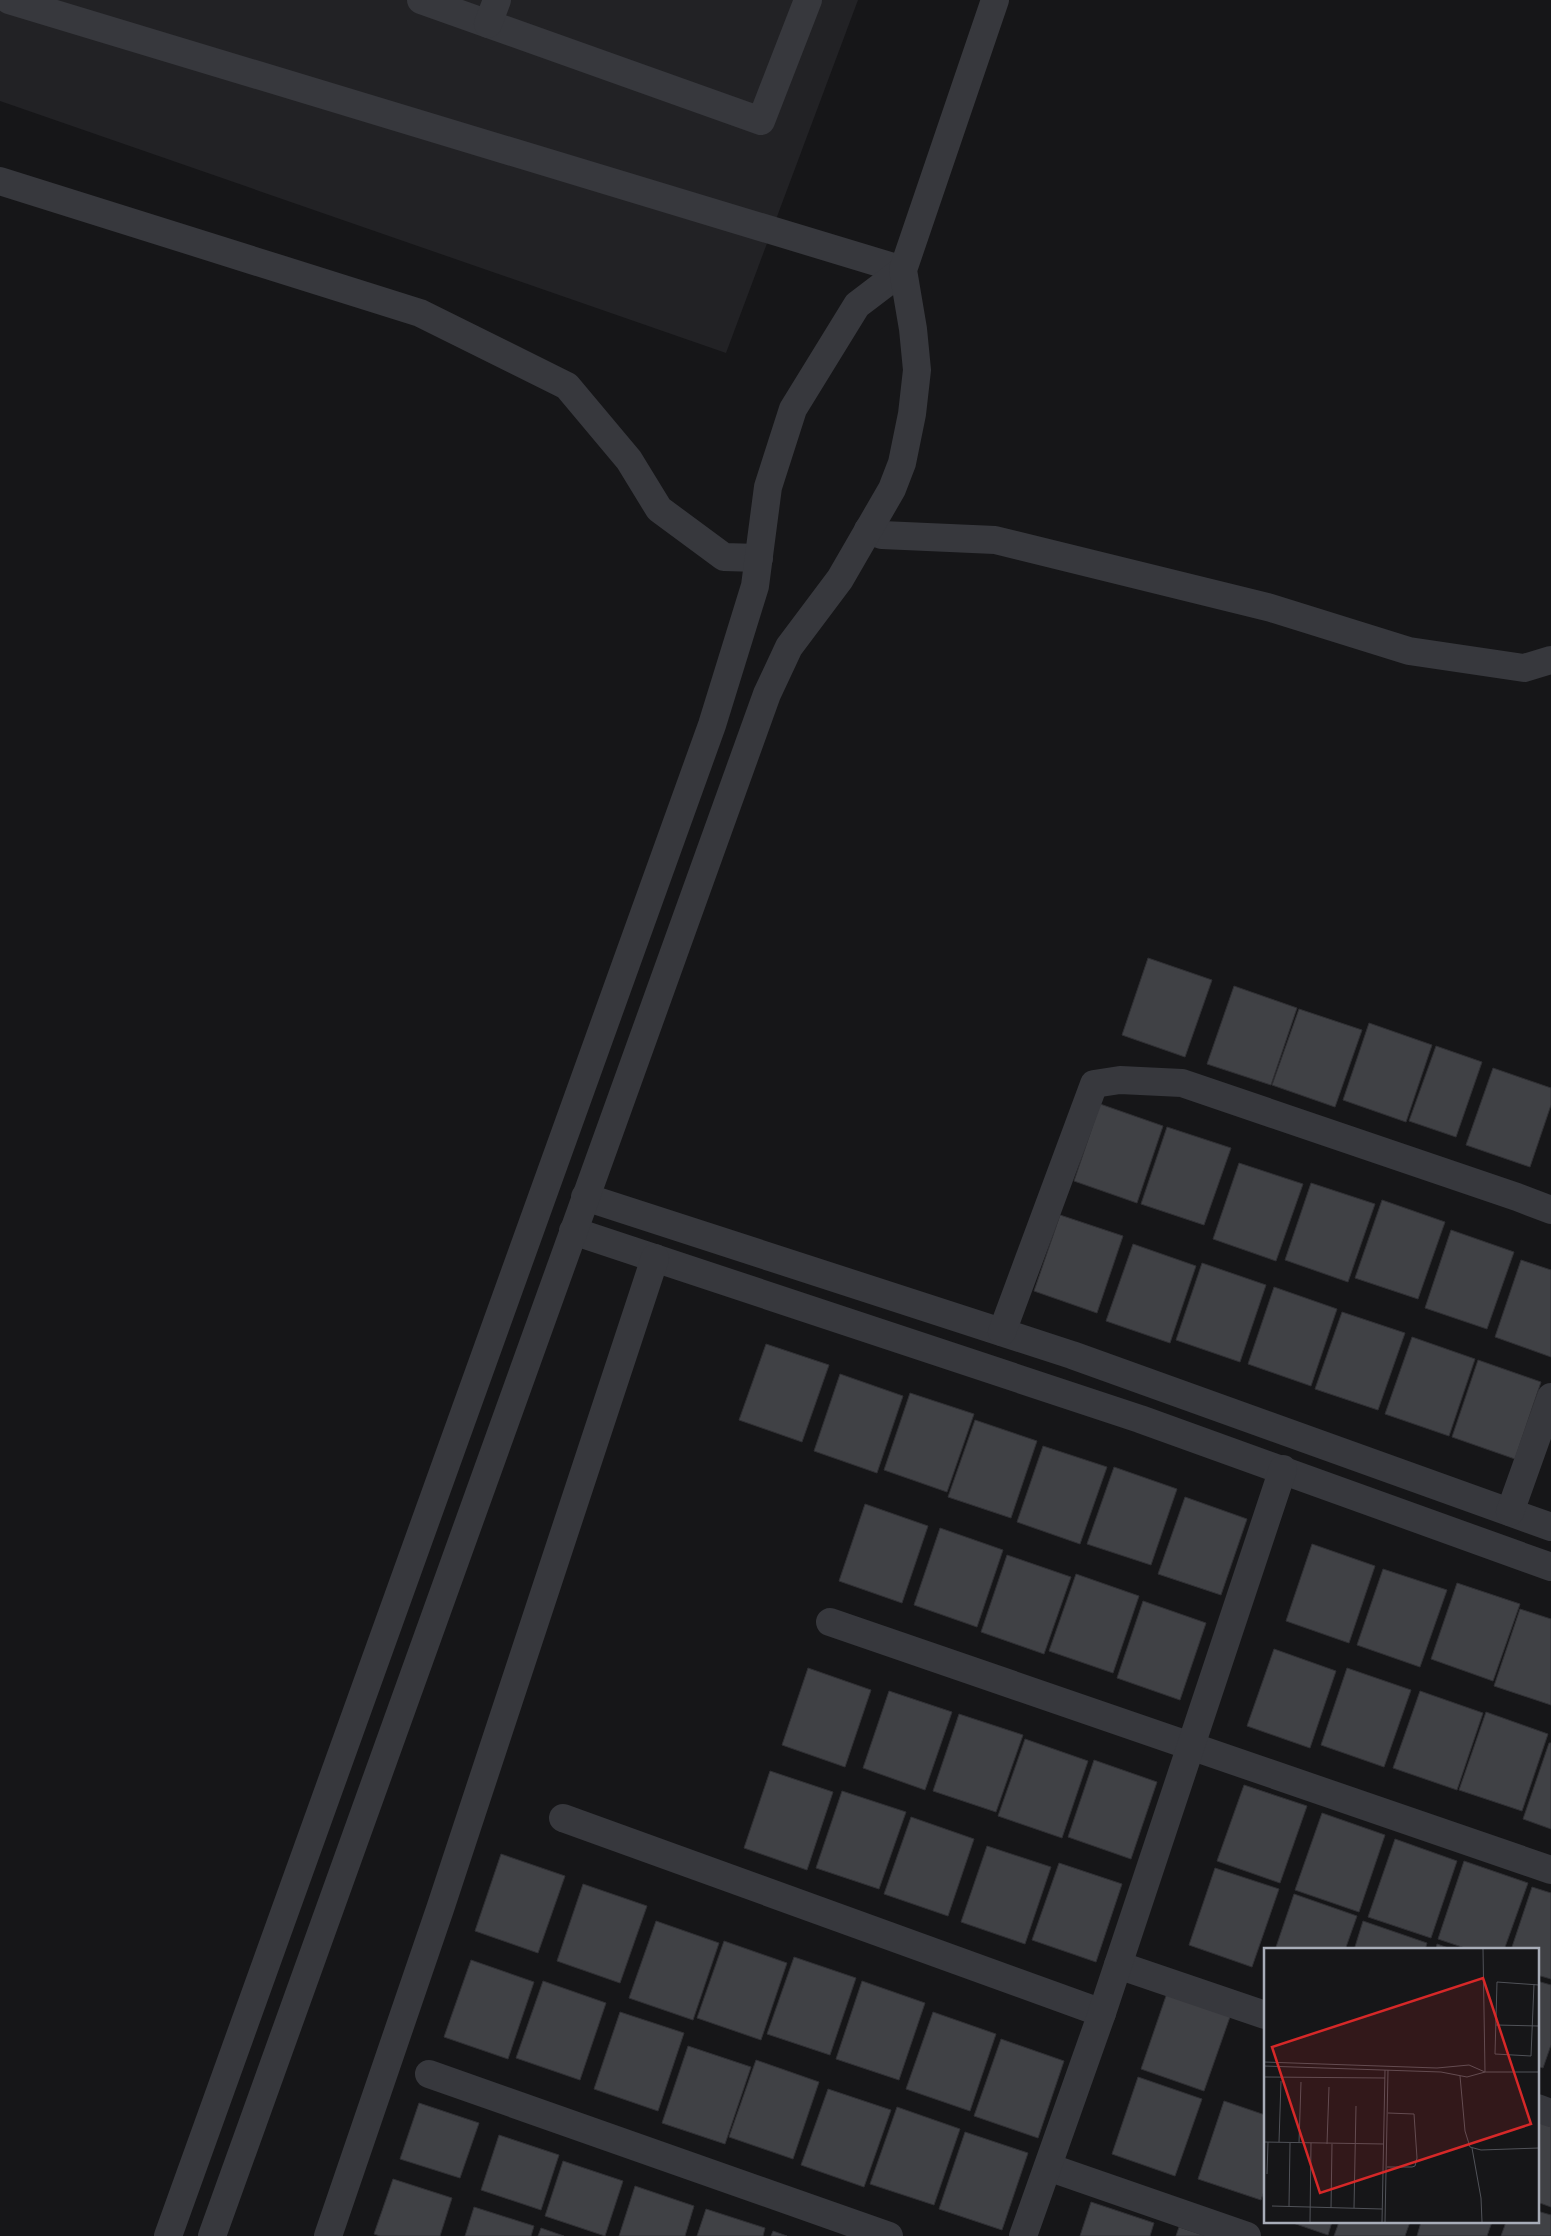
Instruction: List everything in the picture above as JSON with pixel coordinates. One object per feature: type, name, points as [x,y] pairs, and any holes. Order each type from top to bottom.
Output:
[{"type":"street","points":[[9,0],[903,270]]},
{"type":"street","points":[[422,0],[492,12],[761,120],[808,0]]},
{"type":"street","points":[[212,2236],[767,694],[789,647],[840,579],[892,489],[902,463],[912,414],[917,370],[913,329],[903,270],[995,0]]},
{"type":"street","points":[[0,181],[420,313],[567,386],[629,460],[659,509],[724,557],[759,558]]},
{"type":"street","points":[[168,2236],[712,725],[755,586],[768,487],[793,409],[857,305],[903,270]]},
{"type":"street","points":[[868,530],[882,535],[995,540],[1271,608],[1409,651],[1524,668],[1551,660]]},
{"type":"street","points":[[1002,1332],[1094,1084],[1120,1080],[1182,1083],[1517,1196],[1551,1210]]},
{"type":"street","points":[[586,1197],[1072,1355],[1551,1527]]},
{"type":"street","points":[[573,1232],[960,1358],[1283,1469],[1551,1567]]},
{"type":"street","points":[[328,2236],[436,1918],[655,1258]]},
{"type":"street","points":[[1510,1512],[1551,1397]]},
{"type":"street","points":[[1023,2236],[1102,2013],[1283,1469]]},
{"type":"street","points":[[830,1622],[1551,1870]]},
{"type":"street","points":[[563,1818],[1102,2013]]},
{"type":"street","points":[[1118,1964],[1264,2015]]},
{"type":"street","points":[[429,2074],[889,2236]]},
{"type":"street","points":[[1538,2108],[1551,2113]]},
{"type":"street","points":[[1048,2167],[1247,2236]]},
{"type":"shaded area","points":[[0,0],[858,0],[726,353],[0,101]]},
{"type":"building","points":[[1148,958],[1212,980],[1185,1057],[1122,1035]]},
{"type":"building","points":[[1234,986],[1297,1008],[1271,1085],[1207,1064]]},
{"type":"building","points":[[1299,1009],[1362,1030],[1335,1107],[1272,1085]]},
{"type":"building","points":[[1369,1023],[1432,1045],[1406,1122],[1343,1100]]},
{"type":"building","points":[[1436,1046],[1482,1062],[1456,1137],[1409,1121]]},
{"type":"building","points":[[1493,1068],[1551,1088],[1551,1105],[1530,1167],[1466,1145]]},
{"type":"building","points":[[1100,1104],[1163,1126],[1137,1203],[1074,1181]]},
{"type":"building","points":[[1167,1127],[1231,1148],[1204,1225],[1141,1204]]},
{"type":"building","points":[[1239,1163],[1303,1184],[1276,1261],[1213,1239]]},
{"type":"building","points":[[1311,1183],[1375,1204],[1348,1282],[1285,1260]]},
{"type":"building","points":[[1382,1200],[1445,1222],[1418,1299],[1355,1278]]},
{"type":"building","points":[[1060,1215],[1123,1236],[1097,1313],[1034,1291]]},
{"type":"building","points":[[1451,1230],[1514,1252],[1487,1329],[1425,1308]]},
{"type":"building","points":[[1133,1244],[1196,1266],[1170,1343],[1106,1321]]},
{"type":"building","points":[[1521,1260],[1551,1270],[1551,1357],[1495,1337]]},
{"type":"building","points":[[1202,1263],[1266,1285],[1240,1362],[1176,1340]]},
{"type":"building","points":[[1274,1287],[1337,1309],[1311,1386],[1248,1364]]},
{"type":"building","points":[[1342,1312],[1405,1333],[1378,1410],[1315,1389]]},
{"type":"building","points":[[1412,1337],[1475,1359],[1449,1436],[1385,1414]]},
{"type":"building","points":[[766,1344],[829,1365],[802,1442],[739,1420]]},
{"type":"building","points":[[1478,1360],[1541,1382],[1515,1459],[1452,1437]]},
{"type":"building","points":[[840,1374],[903,1396],[877,1473],[814,1451]]},
{"type":"building","points":[[910,1393],[974,1414],[947,1492],[884,1470]]},
{"type":"building","points":[[975,1420],[1037,1441],[1011,1518],[948,1497]]},
{"type":"building","points":[[1043,1446],[1107,1467],[1080,1544],[1017,1522]]},
{"type":"building","points":[[1114,1467],[1177,1489],[1151,1565],[1087,1544]]},
{"type":"building","points":[[1185,1497],[1247,1519],[1221,1595],[1158,1574]]},
{"type":"building","points":[[865,1504],[928,1526],[902,1603],[839,1581]]},
{"type":"building","points":[[940,1528],[1003,1550],[977,1627],[914,1605]]},
{"type":"building","points":[[1312,1544],[1375,1566],[1349,1643],[1286,1621]]},
{"type":"building","points":[[1007,1555],[1071,1577],[1044,1654],[981,1632]]},
{"type":"building","points":[[1383,1569],[1447,1590],[1420,1667],[1357,1645]]},
{"type":"building","points":[[1076,1574],[1139,1596],[1113,1673],[1049,1651]]},
{"type":"building","points":[[1457,1583],[1520,1604],[1493,1681],[1431,1659]]},
{"type":"building","points":[[1143,1601],[1206,1623],[1180,1700],[1117,1678]]},
{"type":"building","points":[[1520,1609],[1551,1619],[1551,1705],[1494,1686]]},
{"type":"building","points":[[1274,1649],[1336,1671],[1310,1748],[1247,1726]]},
{"type":"building","points":[[808,1668],[871,1690],[845,1767],[782,1745]]},
{"type":"building","points":[[1347,1668],[1411,1690],[1384,1767],[1321,1745]]},
{"type":"building","points":[[889,1691],[952,1712],[925,1790],[863,1768]]},
{"type":"building","points":[[1420,1691],[1483,1713],[1457,1790],[1393,1768]]},
{"type":"building","points":[[1486,1712],[1548,1734],[1522,1811],[1459,1790]]},
{"type":"building","points":[[959,1714],[1023,1735],[996,1812],[933,1791]]},
{"type":"building","points":[[1025,1739],[1088,1761],[1062,1838],[998,1816]]},
{"type":"building","points":[[1549,1743],[1551,1743],[1551,1829],[1523,1819]]},
{"type":"building","points":[[1094,1760],[1157,1782],[1131,1859],[1068,1837]]},
{"type":"building","points":[[770,1771],[833,1792],[807,1870],[744,1848]]},
{"type":"building","points":[[1244,1785],[1307,1806],[1280,1883],[1217,1861]]},
{"type":"building","points":[[842,1791],[906,1812],[879,1889],[816,1868]]},
{"type":"building","points":[[1322,1813],[1385,1835],[1359,1912],[1295,1890]]},
{"type":"building","points":[[911,1817],[974,1839],[948,1916],[884,1894]]},
{"type":"building","points":[[1395,1839],[1457,1861],[1431,1938],[1368,1917]]},
{"type":"building","points":[[987,1846],[1051,1867],[1025,1944],[961,1922]]},
{"type":"building","points":[[501,1854],[565,1876],[538,1953],[475,1931]]},
{"type":"building","points":[[1464,1861],[1528,1883],[1505,1948],[1465,1948],[1438,1939]]},
{"type":"building","points":[[1059,1863],[1122,1884],[1096,1962],[1032,1940]]},
{"type":"building","points":[[1215,1868],[1279,1889],[1252,1967],[1189,1945]]},
{"type":"building","points":[[583,1884],[647,1906],[620,1983],[557,1961]]},
{"type":"building","points":[[1532,1887],[1551,1893],[1551,1979],[1538,1975],[1538,1948],[1512,1948]]},
{"type":"building","points":[[1294,1894],[1357,1916],[1346,1948],[1276,1948]]},
{"type":"building","points":[[656,1921],[719,1943],[693,2020],[629,1998]]},
{"type":"building","points":[[1363,1921],[1427,1943],[1426,1948],[1355,1948]]},
{"type":"building","points":[[724,1941],[787,1963],[761,2040],[697,2018]]},
{"type":"building","points":[[1437,1944],[1448,1948],[1436,1948]]},
{"type":"building","points":[[794,1957],[856,1978],[830,2055],[767,2034]]},
{"type":"building","points":[[471,1960],[534,1982],[508,2059],[444,2037]]},
{"type":"building","points":[[543,1981],[606,2003],[580,2080],[516,2058]]},
{"type":"building","points":[[862,1981],[925,2003],[899,2080],[836,2059]]},
{"type":"building","points":[[1538,1981],[1551,1985],[1551,2045],[1543,2068],[1538,2066]]},
{"type":"building","points":[[1167,1993],[1231,2014],[1204,2091],[1141,2069]]},
{"type":"building","points":[[620,2012],[684,2033],[658,2111],[594,2089]]},
{"type":"building","points":[[933,2012],[996,2034],[970,2111],[906,2089]]},
{"type":"building","points":[[1001,2039],[1064,2061],[1038,2138],[974,2116]]},
{"type":"building","points":[[688,2046],[751,2067],[725,2144],[662,2123]]},
{"type":"building","points":[[756,2060],[819,2082],[793,2159],[729,2137]]},
{"type":"building","points":[[1138,2077],[1202,2099],[1175,2176],[1112,2154]]},
{"type":"building","points":[[828,2089],[891,2110],[864,2187],[801,2165]]},
{"type":"building","points":[[1224,2101],[1264,2115],[1264,2191],[1261,2200],[1198,2179]]},
{"type":"building","points":[[419,2103],[479,2123],[460,2178],[400,2159]]},
{"type":"building","points":[[897,2107],[960,2129],[934,2205],[870,2184]]},
{"type":"building","points":[[1539,2118],[1551,2121],[1551,2207],[1538,2202]]},
{"type":"building","points":[[965,2132],[1028,2153],[1002,2230],[939,2209]]},
{"type":"building","points":[[499,2135],[559,2155],[541,2210],[481,2190]]},
{"type":"building","points":[[563,2161],[623,2181],[605,2236],[545,2216]]},
{"type":"building","points":[[393,2179],[452,2198],[440,2236],[380,2236],[374,2234]]},
{"type":"building","points":[[635,2186],[694,2206],[685,2236],[619,2236]]},
{"type":"building","points":[[1091,2202],[1154,2223],[1150,2236],[1080,2236]]},
{"type":"building","points":[[474,2207],[534,2226],[531,2236],[465,2236]]},
{"type":"building","points":[[706,2209],[765,2228],[763,2236],[697,2236]]},
{"type":"building","points":[[1538,2211],[1551,2215],[1551,2236],[1501,2236],[1505,2224],[1538,2224]]},
{"type":"building","points":[[1296,2224],[1331,2224],[1328,2235]]},
{"type":"building","points":[[1338,2224],[1409,2224],[1405,2236],[1334,2236]]},
{"type":"building","points":[[1420,2224],[1491,2224],[1487,2236],[1417,2236]]},
{"type":"building","points":[[1179,2227],[1206,2236],[1176,2236]]},
{"type":"building","points":[[541,2228],[564,2236],[538,2236]]},
{"type":"building","points":[[773,2231],[787,2236],[771,2236]]}]
